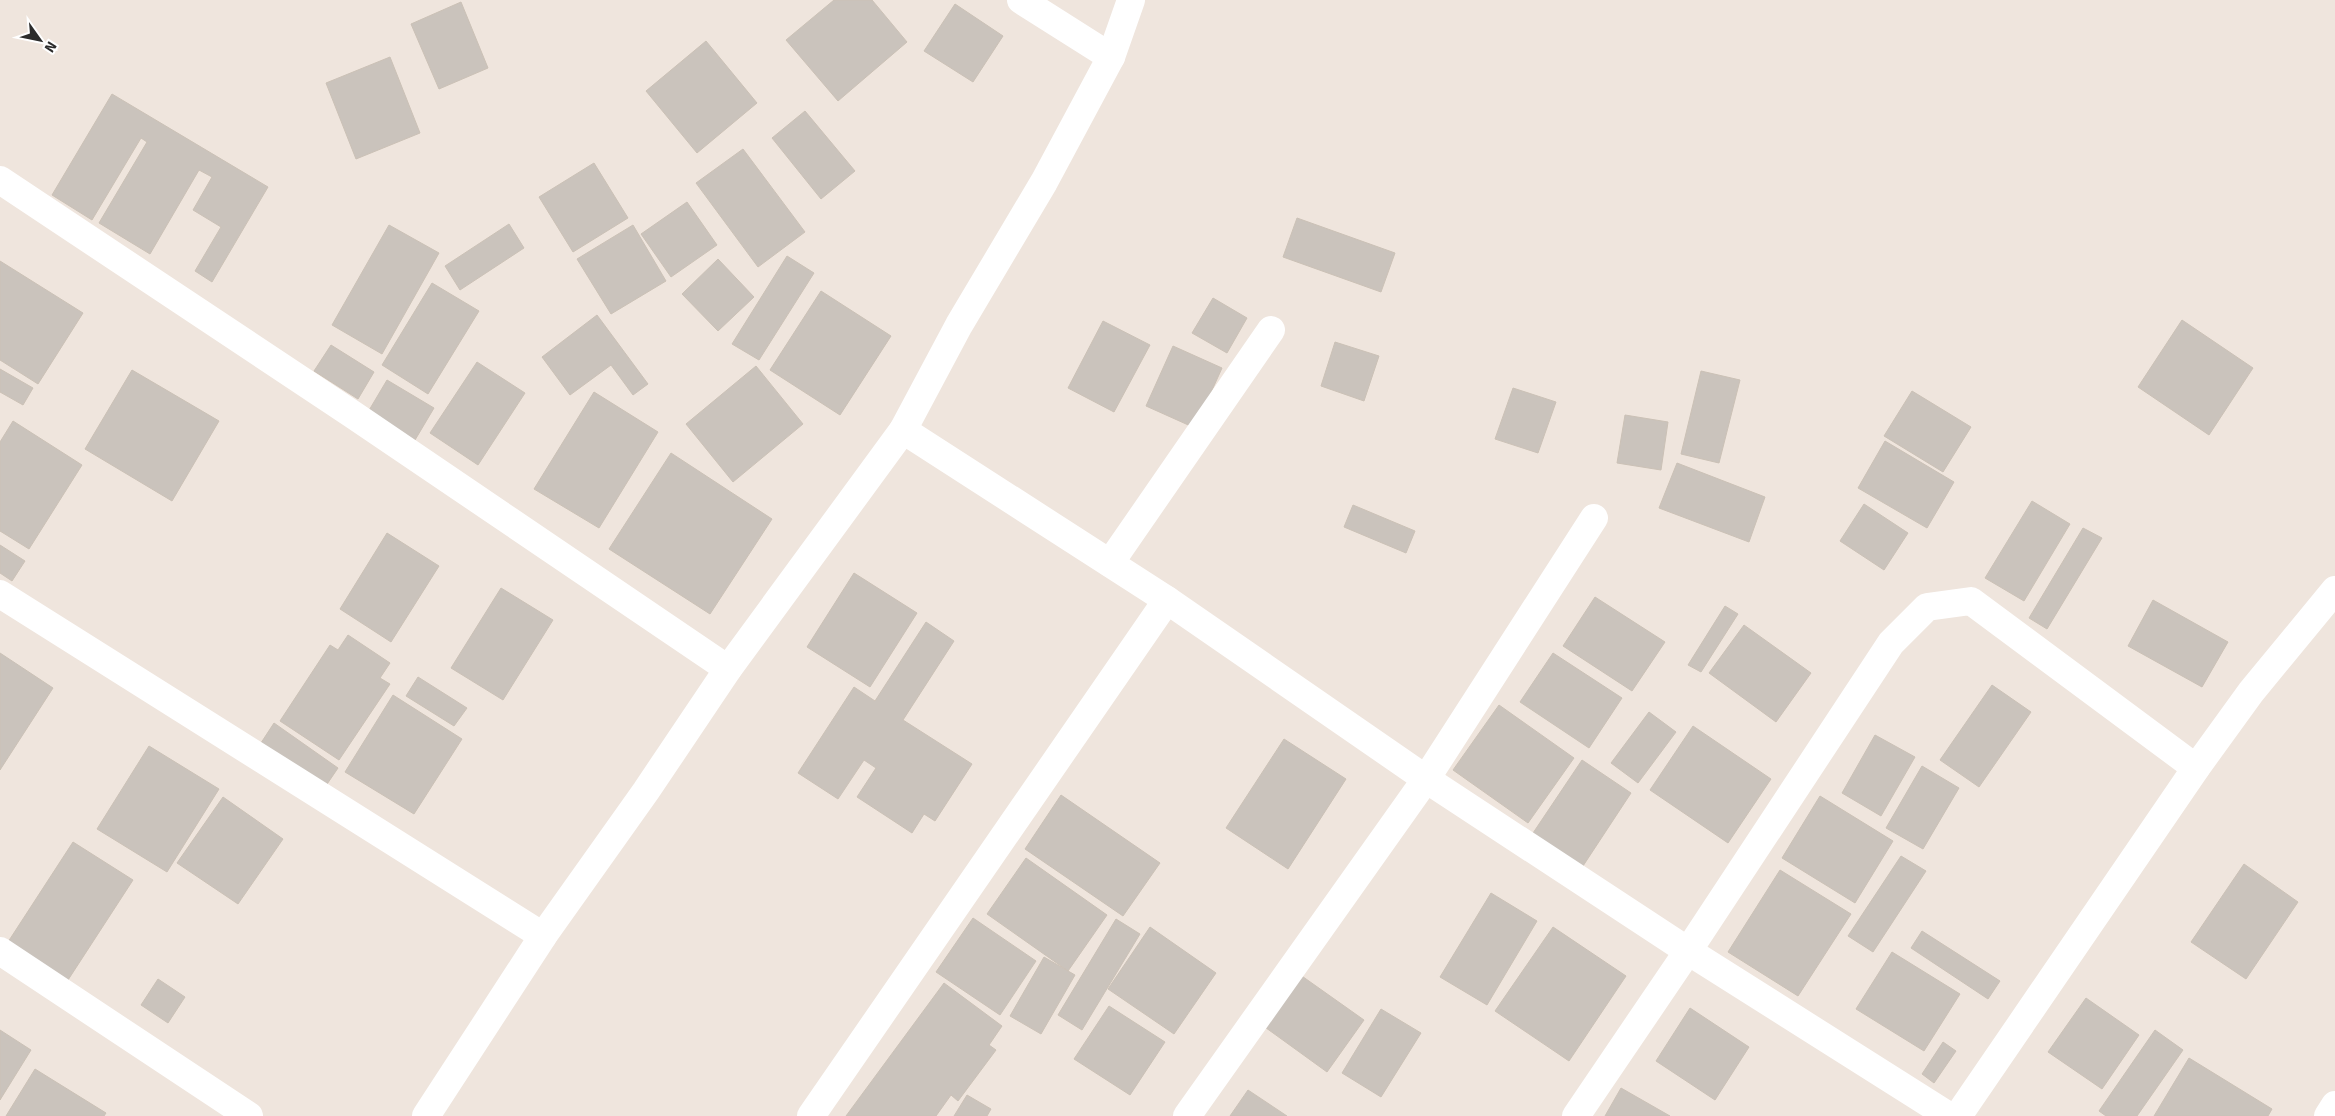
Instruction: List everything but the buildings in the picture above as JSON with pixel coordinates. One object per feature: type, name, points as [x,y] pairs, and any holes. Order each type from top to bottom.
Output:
[{"type":"street","points":[[1021,0],[1111,57]]},
{"type":"street","points":[[426,1116],[543,936],[646,791],[728,670],[903,430],[959,325],[1044,182],[1111,57],[1131,0]]},
{"type":"street","points":[[0,180],[352,414],[728,670]]},
{"type":"street","points":[[1110,563],[1271,330]]},
{"type":"street","points":[[903,430],[1167,600],[1426,779],[1688,952],[1950,1116]]},
{"type":"street","points":[[1187,1116],[1426,779],[1594,518]]},
{"type":"street","points":[[1958,1116],[2196,768],[2251,692],[2335,590]]},
{"type":"street","points":[[0,594],[543,936]]},
{"type":"street","points":[[811,1116],[1167,600]]},
{"type":"street","points":[[1576,1116],[1688,952],[1891,643],[1927,607],[1971,601],[2196,768]]},
{"type":"street","points":[[0,950],[249,1116]]},
{"type":"street","points":[[2328,1116],[2335,1105]]}]
